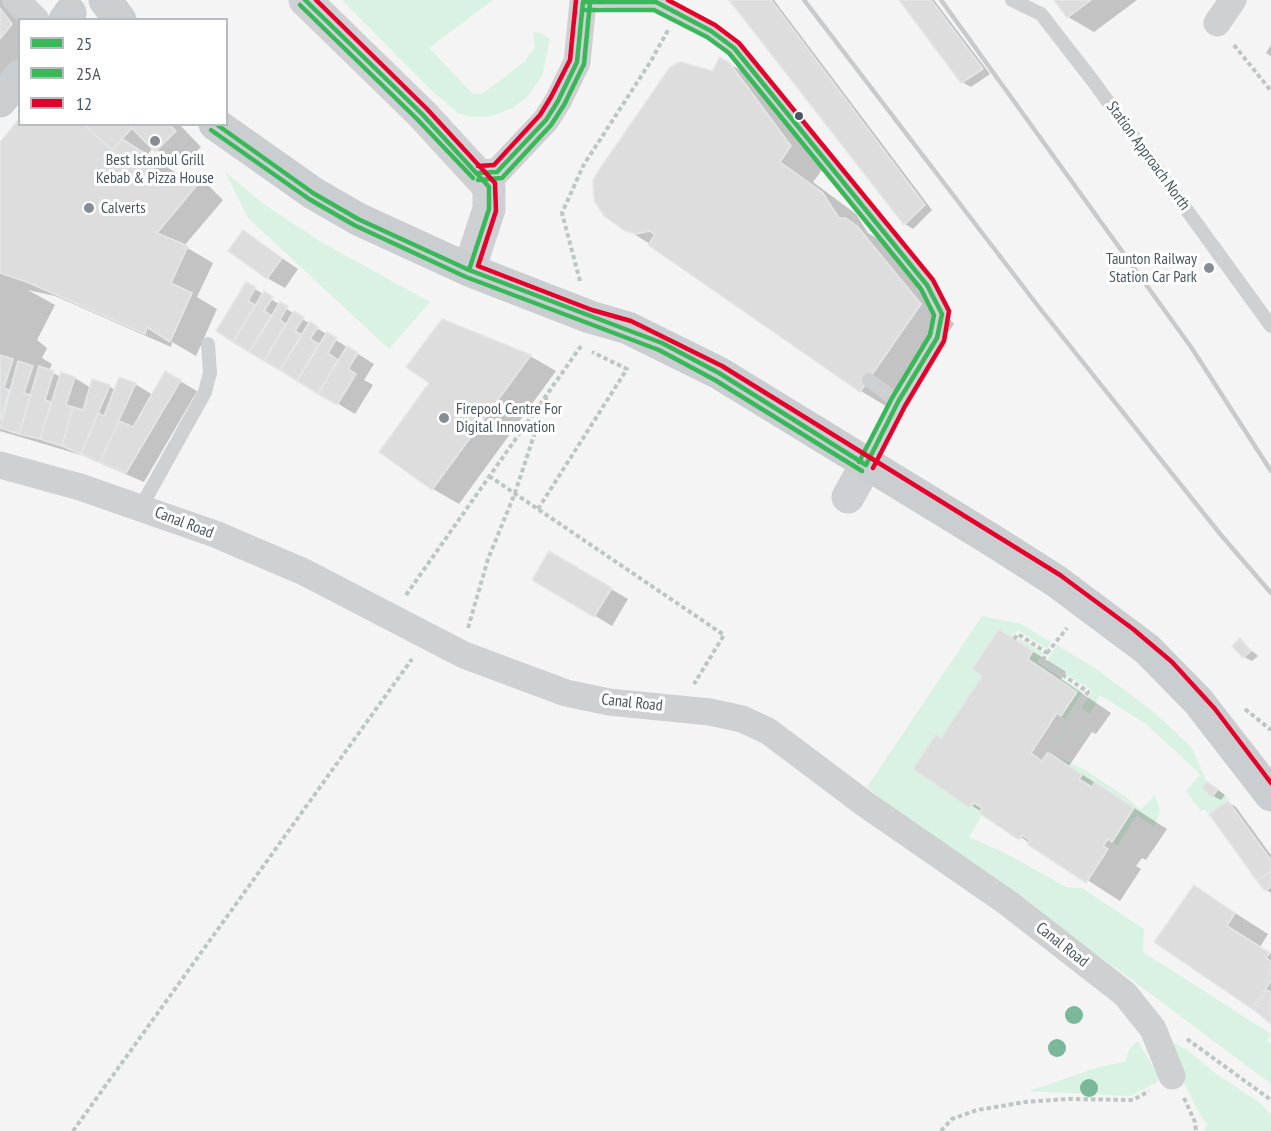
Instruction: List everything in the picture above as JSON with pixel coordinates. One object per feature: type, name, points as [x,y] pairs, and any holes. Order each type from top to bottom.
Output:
[{"type":"main road","points":[[105,0],[118,18]]},
{"type":"main road","points":[[0,101],[18,78]]},
{"type":"main road","points":[[218,126],[304,187],[358,219],[469,270],[586,332],[628,328],[719,373],[1048,575],[1129,635],[1166,667],[1198,701],[1271,795]]},
{"type":"street","points":[[16,0],[34,18]]},
{"type":"street","points":[[305,0],[422,114],[489,187],[489,209],[469,270]]},
{"type":"street","points":[[1217,23],[1233,0]]},
{"type":"street","points":[[478,173],[497,172],[546,120],[558,101],[577,62],[583,1]]},
{"type":"street","name":"Canal Road","points":[[0,465],[141,507],[304,572],[464,655],[566,693],[609,702],[679,708],[742,719],[768,731],[865,804],[1008,903],[1125,994],[1153,1029],[1172,1076]]},
{"type":"street","points":[[848,497],[866,465]]},
{"type":"lane","name":"Station Approach North","points":[[1012,0],[1041,14],[1093,81],[1271,326]]},
{"type":"lane","points":[[583,1],[656,2],[678,12],[734,48],[927,285],[942,314],[938,338],[898,402],[866,465]]},
{"type":"lane","points":[[141,507],[205,392],[210,374],[208,344]]},
{"type":"lane","points":[[868,380],[898,402]]},
{"type":"path","points":[[538,509],[627,369],[586,332],[562,213],[583,166],[651,61],[678,12]]},
{"type":"path","points":[[416,579],[548,393],[586,332]]},
{"type":"path","points":[[470,616],[488,560],[515,493],[548,393]]},
{"type":"path","points":[[489,476],[724,634],[679,708]]},
{"type":"path","points":[[1014,639],[1018,634],[1047,653],[1042,662],[1088,692],[1048,752]]},
{"type":"path","points":[[73,1131],[429,637]]},
{"type":"path","points":[[1064,727],[1078,737],[1090,719],[1076,710]]},
{"type":"path","points":[[1201,1047],[1271,1100]]},
{"type":"path","points":[[941,1131],[952,1119],[964,1113],[1025,1101],[1133,1100],[1172,1076]]},
{"type":"path","points":[[1195,1122],[1196,1131]]},
{"type":"green space","points":[[342,0],[493,0],[429,48],[473,94],[484,93],[525,61],[535,47],[533,32],[541,33],[550,39],[542,76],[528,96],[513,108],[492,116],[471,117],[458,113],[430,89]]},
{"type":"green space","points":[[225,172],[265,205],[321,242],[430,302],[389,349],[248,218]]},
{"type":"green space","points":[[982,616],[1021,624],[1051,642],[1047,649],[1018,630],[1012,637],[999,629],[972,669],[982,676],[941,738],[936,734],[913,769],[970,808],[974,803],[982,808],[982,815],[969,837],[1007,854],[1066,887],[1082,888],[1144,929],[1143,952],[1271,1034],[1267,1041],[1271,1044],[1271,1084],[1116,968],[924,835],[867,787]]},
{"type":"green space","points":[[1019,638],[1043,653],[1037,662],[1083,692],[1065,719],[1061,716],[1077,692],[1028,659],[1017,641]]},
{"type":"green space","points":[[1057,645],[1096,669],[1154,712],[1192,748],[1207,782],[1202,789],[1212,797],[1218,789],[1230,800],[1209,814],[1205,809],[1201,811],[1186,791],[1200,774],[1146,724],[1100,695],[1090,714],[1082,708],[1092,691],[1047,661]]},
{"type":"green space","points":[[1048,752],[1085,770],[1125,796],[1141,810],[1155,795],[1160,811],[1154,827],[1137,815],[1117,846],[1112,842],[1134,808],[1095,783],[1092,787],[1079,779],[1082,775]]},
{"type":"green space","points":[[1138,1041],[1159,1077],[1157,1082],[1131,1096],[1029,1091],[1099,1067],[1125,1062],[1129,1049]]},
{"type":"green space","points":[[1172,1043],[1186,1049],[1215,1073],[1260,1103],[1271,1114],[1271,1131],[1205,1131],[1207,1124],[1181,1077]]},
{"type":"building","points":[[729,0],[771,0],[925,205],[904,225]]},
{"type":"building","points":[[899,0],[931,0],[983,69],[961,83]]},
{"type":"building","points":[[1054,0],[1091,0],[1067,18]]},
{"type":"building","points":[[0,8],[12,24],[0,39]]},
{"type":"building","points":[[719,57],[729,62],[791,146],[780,162],[822,192],[839,218],[846,218],[857,226],[921,304],[860,392],[648,245],[655,235],[650,231],[636,234],[625,231],[604,216],[594,200],[593,180],[670,67],[680,62],[713,71]]},
{"type":"building","name":"Calverts","points":[[18,120],[18,126],[85,126],[112,150],[122,139],[157,161],[152,168],[173,180],[183,170],[198,184],[157,233],[188,246],[171,283],[192,293],[170,342],[147,327],[145,334],[27,282],[0,273],[0,142]]},
{"type":"building","points":[[85,126],[130,126],[132,128],[112,150]]},
{"type":"building","name":"Best Istanbul Grill Kebab & Pizza House","points":[[130,126],[171,126],[176,131],[155,152]]},
{"type":"building","points":[[243,230],[282,258],[267,279],[228,251]]},
{"type":"building","points":[[246,282],[256,287],[248,301],[255,305],[233,342],[216,331]]},
{"type":"building","points":[[264,291],[273,297],[264,311],[272,316],[249,352],[233,342]]},
{"type":"building","points":[[280,302],[288,306],[280,320],[286,324],[264,361],[249,352]]},
{"type":"building","points":[[294,311],[304,317],[295,331],[302,335],[280,370],[264,361]]},
{"type":"building","name":"Firepool Centre For Digital Innovation","points":[[442,319],[531,355],[432,490],[379,452],[429,383],[406,367]]},
{"type":"building","points":[[310,321],[318,327],[310,339],[319,344],[297,381],[280,370]]},
{"type":"building","points":[[327,332],[337,338],[328,353],[338,360],[318,394],[297,381]]},
{"type":"building","points":[[347,346],[358,353],[348,369],[356,374],[337,405],[318,394]]},
{"type":"building","points":[[0,355],[13,359],[4,388],[9,390],[0,421]]},
{"type":"building","points":[[18,361],[33,366],[24,393],[31,395],[19,434],[0,428]]},
{"type":"building","points":[[39,366],[54,371],[45,400],[51,402],[40,439],[19,434]]},
{"type":"building","points":[[165,371],[181,380],[126,473],[100,462],[119,421],[133,427]]},
{"type":"building","points":[[61,372],[75,377],[66,405],[73,407],[62,446],[40,439]]},
{"type":"building","points":[[119,377],[136,383],[100,462],[81,454],[98,413],[104,416]]},
{"type":"building","points":[[92,379],[110,385],[81,454],[62,446],[73,407],[83,410]]},
{"type":"building","points":[[549,551],[612,588],[594,617],[532,580]]},
{"type":"building","points":[[999,629],[1033,651],[1028,659],[1077,692],[1061,716],[1057,713],[1031,753],[1042,761],[1048,752],[1082,775],[1079,779],[1092,787],[1095,782],[1134,808],[1112,842],[1108,839],[1103,846],[1108,849],[1086,883],[1027,844],[1030,840],[1022,835],[1019,840],[979,813],[982,808],[974,803],[970,808],[913,769],[936,734],[941,738],[982,676],[972,669]]},
{"type":"building","points":[[1240,638],[1251,651],[1243,658],[1232,646]]},
{"type":"building","points":[[1207,782],[1218,789],[1212,797],[1202,788]]},
{"type":"building","points":[[1228,801],[1271,860],[1271,871],[1257,881],[1209,814]]},
{"type":"building","points":[[1271,871],[1271,887],[1265,891],[1257,881]]},
{"type":"building","points":[[1194,885],[1235,913],[1227,926],[1270,953],[1266,958],[1271,961],[1271,981],[1252,1009],[1154,942]]},
{"type":"building","points":[[1267,990],[1271,992],[1271,1024],[1254,1010]]},
{"type":"railway","points":[[804,0],[1038,306],[1221,535],[1271,593]]},
{"type":"railway","points":[[941,0],[1191,347],[1271,471]]},
{"type":"transit line","name":"25","points":[[305,0],[422,114],[489,187],[489,209],[469,270]]},
{"type":"transit line","name":"12","points":[[316,0],[427,109],[495,183],[496,211],[478,266],[592,310],[631,321],[722,366],[1060,575],[1133,629],[1172,662],[1215,709],[1271,783]]},
{"type":"transit line","name":"12","points":[[478,166],[494,165],[540,115],[551,97],[570,60],[576,0]]},
{"type":"transit line","name":"12","points":[[668,0],[715,25],[739,43],[933,280],[949,311],[944,341],[905,406],[873,468]]},
{"type":"transit line","name":"25","points":[[583,2],[656,2],[711,31],[734,48],[927,285],[942,314],[937,338],[898,402],[866,465]]},
{"type":"transit line","name":"25","points":[[478,173],[497,172],[546,120],[558,101],[577,62],[583,2]]},
{"type":"transit line","name":"25A","points":[[478,180],[502,178],[551,125],[564,105],[584,64],[590,3]]},
{"type":"transit line","name":"25A","points":[[300,5],[417,119],[473,178]]},
{"type":"transit line","name":"25A","points":[[583,10],[654,10],[707,37],[729,53],[921,289],[934,315],[930,335],[892,398],[859,462]]},
{"type":"transit line","name":"25","points":[[219,126],[313,193],[358,219],[469,270],[662,343],[719,373],[866,465]]},
{"type":"transit line","name":"25A","points":[[211,130],[309,199],[354,225],[466,277],[659,350],[715,380],[862,471]]},
{"type":"place","name":"Best Istanbul Grill Kebab & Pizza House","points":[[155,141]]},
{"type":"place","name":"Calverts","points":[[89,208]]},
{"type":"place","name":"Taunton Railway Station Car Park","points":[[1209,268]]},
{"type":"place","name":"Firepool Centre For Digital Innovation","points":[[444,418]]}]
